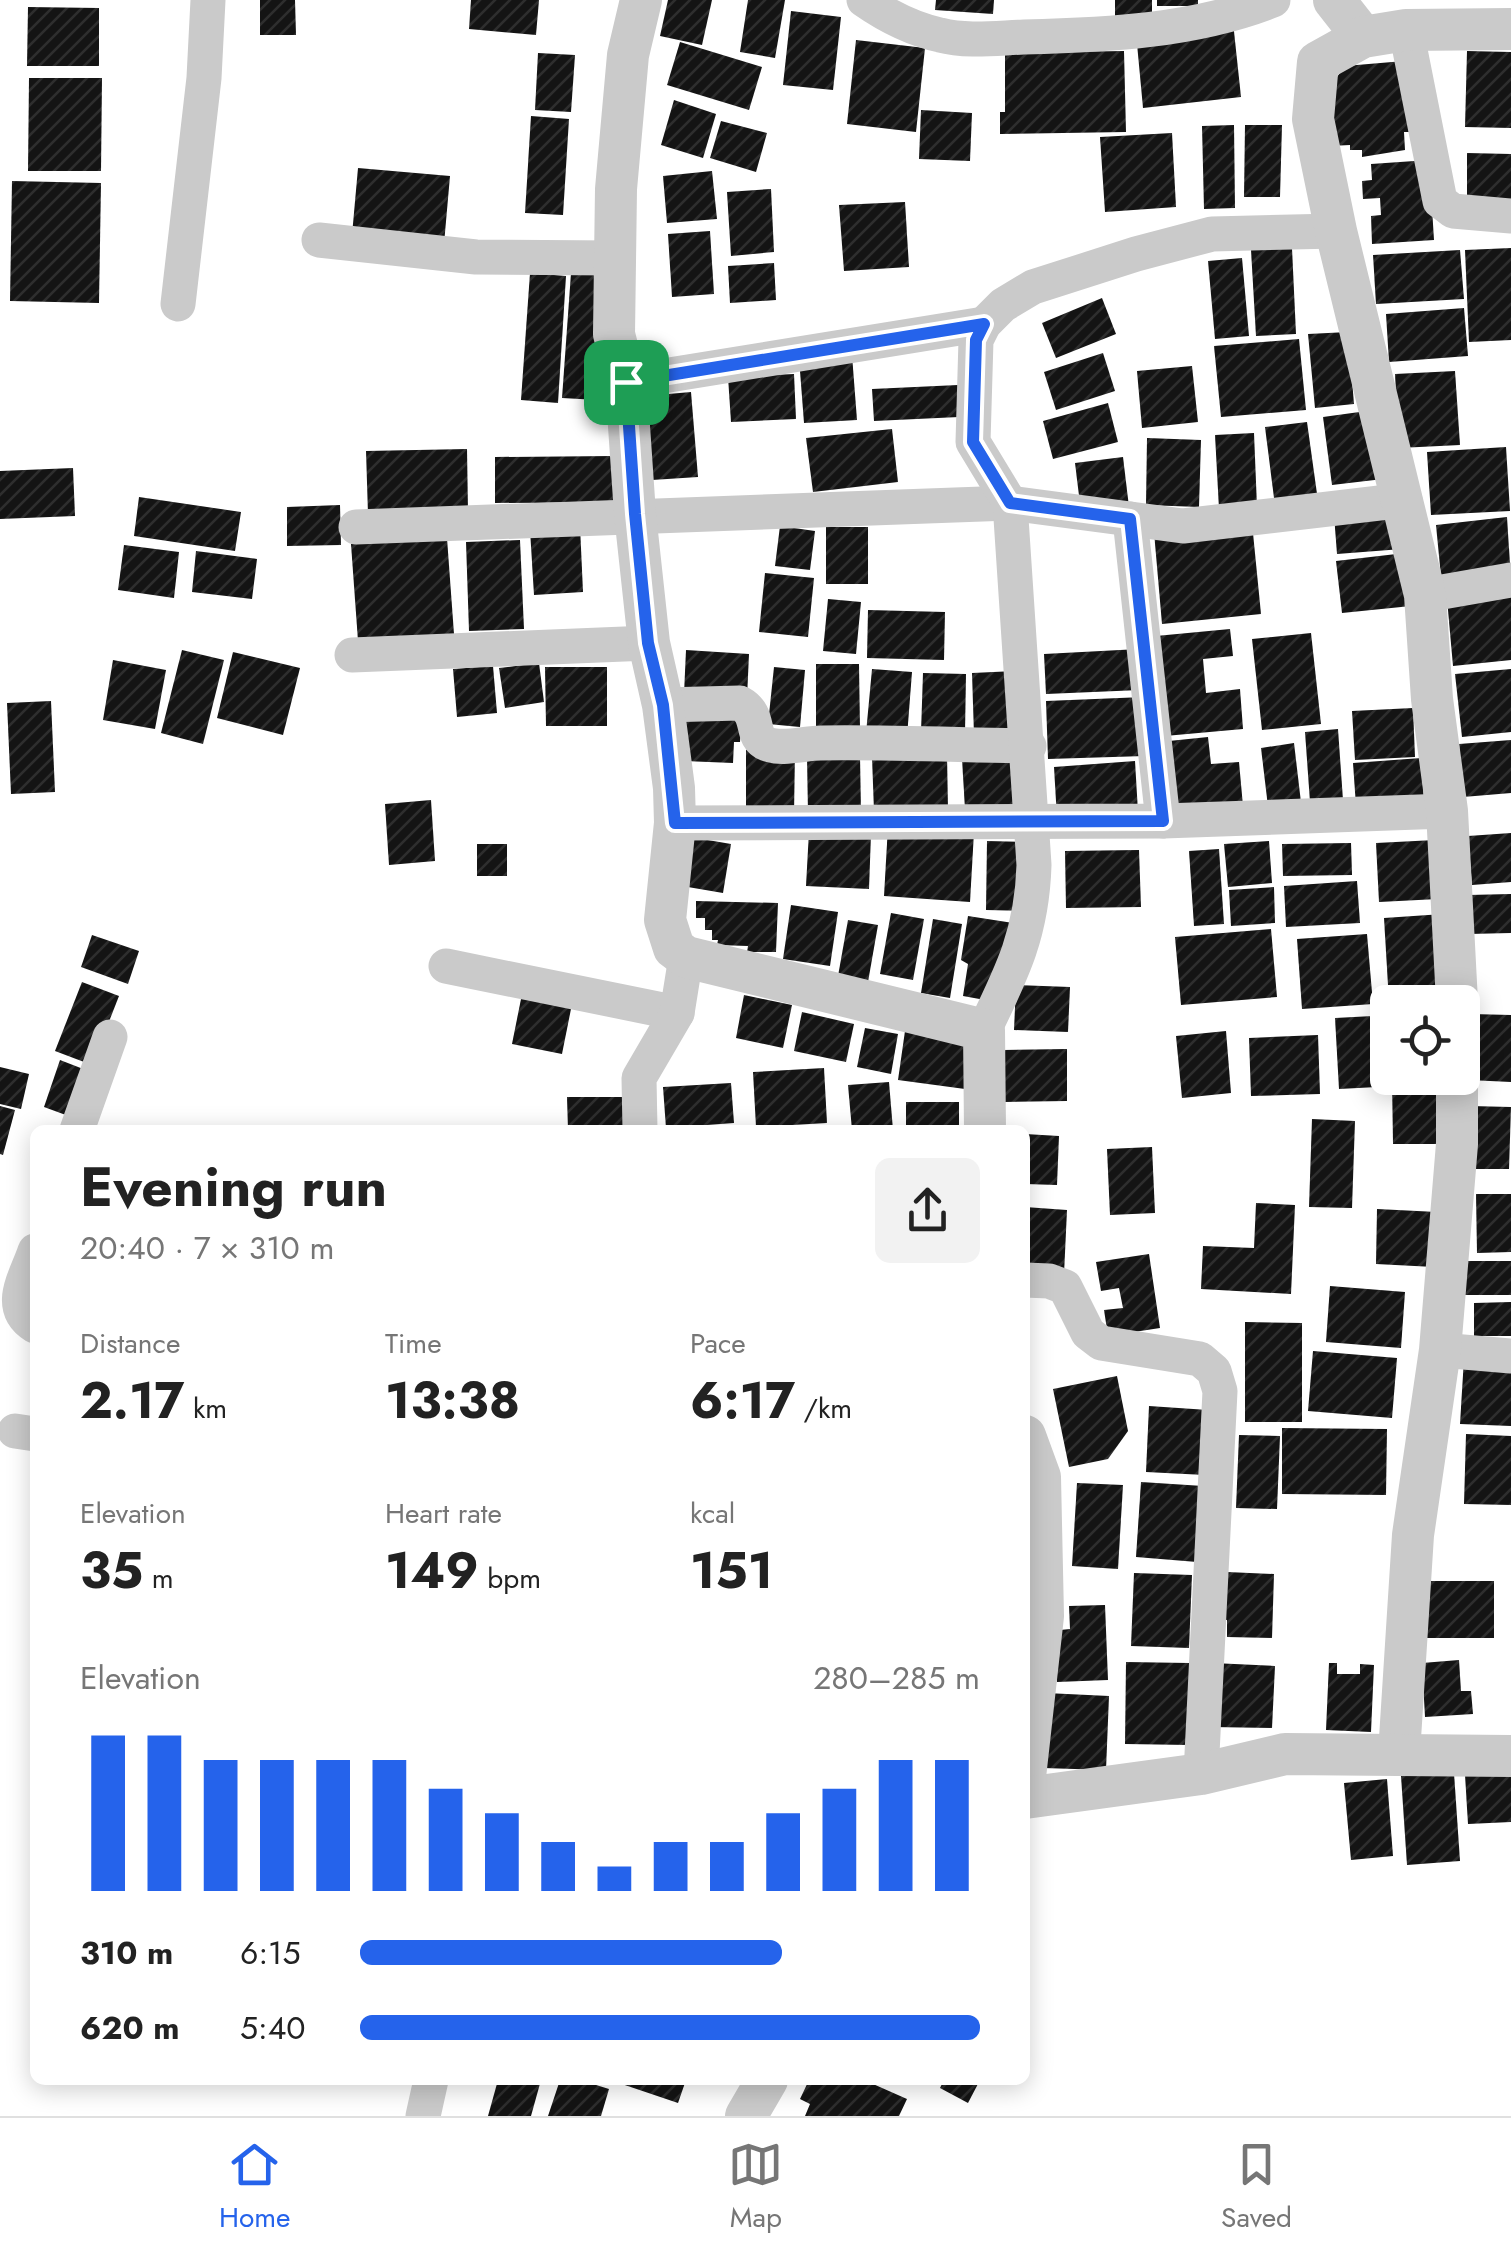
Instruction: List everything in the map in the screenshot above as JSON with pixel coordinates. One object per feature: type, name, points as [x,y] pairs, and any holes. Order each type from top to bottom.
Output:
[{"type":"street","points":[[178,304],[204,78],[208,0]]},
{"type":"street","points":[[641,0],[628,55],[616,189],[614,334],[626,382],[648,643],[663,705],[675,823],[666,920],[674,948],[686,957],[984,1030]]},
{"type":"street","points":[[864,0],[904,24],[941,36],[970,39],[1090,35],[1194,22],[1241,12],[1272,0]]},
{"type":"street","points":[[1334,0],[1363,38]]},
{"type":"street","points":[[1416,20],[1440,201],[1453,212],[1511,216]]},
{"type":"street","points":[[1457,985],[1447,810],[1432,698],[1426,595],[1336,231],[1313,119],[1318,62],[1363,38],[1416,20],[1511,29]]},
{"type":"street","points":[[985,1125],[984,1030],[1016,964],[1033,908],[1034,865],[1010,503],[973,442],[976,340],[984,324],[1032,286],[1136,254],[1212,234],[1336,231]]},
{"type":"street","points":[[319,240],[476,257],[615,258]]},
{"type":"street","points":[[626,382],[984,324]]},
{"type":"street","points":[[356,527],[1010,503],[1183,526],[1405,500]]},
{"type":"street","points":[[1130,519],[1163,821]]},
{"type":"street","points":[[1426,595],[1511,580]]},
{"type":"street","points":[[352,655],[648,643]]},
{"type":"street","points":[[663,705],[740,703],[750,709],[756,720],[756,734],[771,746],[1028,746]]},
{"type":"street","points":[[675,823],[1163,821],[1447,810]]},
{"type":"street","points":[[640,1125],[639,1078],[676,1013],[686,957]]},
{"type":"street","points":[[446,966],[676,1013]]},
{"type":"street","points":[[79,1125],[110,1038]]},
{"type":"street","points":[[1398,1754],[1413,1535],[1440,1350],[1457,1144],[1457,1095]]},
{"type":"street","points":[[30,1267],[18,1304],[22,1316],[30,1322]]},
{"type":"street","points":[[1030,1280],[1065,1286],[1088,1333],[1101,1343],[1200,1360],[1214,1371],[1220,1391],[1201,1774]]},
{"type":"street","points":[[1440,1350],[1511,1356]]},
{"type":"street","points":[[1030,1450],[1040,1477],[1043,1616],[1030,1732]]},
{"type":"street","points":[[1030,1797],[1201,1774],[1285,1754],[1511,1756]]},
{"type":"street","points":[[423,2116],[429,2085]]},
{"type":"street","points":[[746,2116],[765,2085]]},
{"type":"building","points":[[260,0],[295,0],[296,35],[260,35]]},
{"type":"building","points":[[471,0],[539,0],[536,35],[469,29]]},
{"type":"building","points":[[668,0],[712,0],[702,45],[660,36]]},
{"type":"building","points":[[748,0],[785,0],[775,58],[740,52]]},
{"type":"building","points":[[936,0],[994,0],[993,14],[935,10]]},
{"type":"building","points":[[1115,0],[1152,0],[1152,18],[1115,19]]},
{"type":"building","points":[[1157,0],[1198,0],[1198,6],[1157,6]]},
{"type":"building","points":[[28,7],[99,8],[99,66],[27,66]]},
{"type":"building","points":[[791,11],[841,17],[833,90],[783,85]]},
{"type":"building","points":[[1233,22],[1241,97],[1143,108],[1136,33]]},
{"type":"building","points":[[856,40],[925,48],[916,132],[847,124]]},
{"type":"building","points":[[680,42],[762,67],[749,110],[667,85]]},
{"type":"building","points":[[1124,51],[1126,132],[1000,134],[1000,112],[1005,112],[1005,53]]},
{"type":"building","points":[[1467,51],[1511,52],[1511,128],[1465,127]]},
{"type":"building","points":[[538,53],[575,55],[571,112],[535,110]]},
{"type":"building","points":[[1404,61],[1409,132],[1404,132],[1405,150],[1362,157],[1362,150],[1350,150],[1350,145],[1330,146],[1326,92],[1345,66]]},
{"type":"building","points":[[29,78],[102,78],[101,171],[28,171]]},
{"type":"building","points":[[674,100],[716,114],[703,158],[661,145]]},
{"type":"building","points":[[921,110],[972,113],[970,161],[919,159]]},
{"type":"building","points":[[531,116],[569,119],[563,215],[525,213]]},
{"type":"building","points":[[721,121],[767,133],[756,172],[710,158]]},
{"type":"building","points":[[1234,125],[1235,208],[1204,209],[1202,126]]},
{"type":"building","points":[[1245,125],[1282,125],[1280,197],[1244,197]]},
{"type":"building","points":[[1172,133],[1176,207],[1105,212],[1100,137]]},
{"type":"building","points":[[1467,153],[1511,154],[1511,206],[1467,206]]},
{"type":"building","points":[[1429,160],[1434,240],[1372,244],[1371,216],[1381,215],[1380,198],[1363,199],[1362,181],[1372,180],[1371,164]]},
{"type":"building","points":[[358,168],[450,176],[444,244],[352,235]]},
{"type":"building","points":[[712,171],[717,219],[667,223],[663,176]]},
{"type":"building","points":[[12,181],[101,183],[99,303],[10,301]]},
{"type":"building","points":[[771,189],[774,252],[731,256],[727,192]]},
{"type":"building","points":[[905,202],[909,267],[844,271],[839,205]]},
{"type":"building","points":[[710,231],[714,294],[672,297],[668,234]]},
{"type":"building","points":[[1292,248],[1296,334],[1256,336],[1251,250]]},
{"type":"building","points":[[1511,248],[1511,340],[1469,342],[1465,250]]},
{"type":"building","points":[[1460,250],[1464,299],[1376,304],[1373,255]]},
{"type":"building","points":[[1242,258],[1249,336],[1215,339],[1208,261]]},
{"type":"building","points":[[774,263],[776,300],[730,303],[728,266]]},
{"type":"building","points":[[530,273],[566,276],[558,403],[521,400]]},
{"type":"building","points":[[571,273],[606,275],[598,400],[562,398]]},
{"type":"building","points":[[1102,298],[1116,334],[1056,358],[1042,323]]},
{"type":"building","points":[[1464,308],[1468,356],[1389,362],[1386,314]]},
{"type":"building","points":[[1348,332],[1354,404],[1315,408],[1308,334]]},
{"type":"building","points":[[1299,339],[1306,410],[1221,417],[1214,346]]},
{"type":"building","points":[[1103,353],[1115,391],[1056,410],[1044,372]]},
{"type":"building","points":[[852,355],[857,420],[804,423],[799,358]]},
{"type":"building","points":[[1192,366],[1198,422],[1142,428],[1137,371]]},
{"type":"building","points":[[1455,371],[1460,445],[1399,448],[1395,374]]},
{"type":"building","points":[[794,374],[796,419],[731,422],[728,377]]},
{"type":"building","points":[[958,385],[959,417],[874,421],[872,389]]},
{"type":"building","points":[[691,392],[698,477],[652,480],[646,396]]},
{"type":"building","points":[[1108,403],[1118,442],[1053,459],[1043,421]]},
{"type":"building","points":[[1374,410],[1383,479],[1332,485],[1323,417]]},
{"type":"building","points":[[1307,422],[1318,501],[1275,506],[1265,427]]},
{"type":"building","points":[[892,429],[898,482],[813,492],[806,438]]},
{"type":"building","points":[[1254,433],[1257,507],[1219,509],[1215,435]]},
{"type":"building","points":[[1147,438],[1201,440],[1199,507],[1146,505]]},
{"type":"building","points":[[1506,447],[1510,511],[1431,515],[1427,452]]},
{"type":"building","points":[[467,449],[468,513],[368,515],[366,451]]},
{"type":"building","points":[[613,456],[613,502],[495,503],[495,457]]},
{"type":"building","points":[[1123,457],[1129,507],[1081,512],[1075,463]]},
{"type":"building","points":[[73,468],[75,516],[0,519],[0,471]]},
{"type":"building","points":[[139,497],[241,512],[235,551],[134,536]]},
{"type":"building","points":[[340,505],[341,545],[287,546],[287,507]]},
{"type":"building","points":[[1398,510],[1402,549],[1337,554],[1334,515]]},
{"type":"building","points":[[1507,517],[1511,580],[1442,587],[1436,525]]},
{"type":"building","points":[[1252,523],[1261,614],[1162,624],[1154,532]]},
{"type":"building","points":[[580,526],[583,592],[534,595],[530,530]]},
{"type":"building","points":[[780,526],[815,531],[810,570],[775,566]]},
{"type":"building","points":[[826,527],[868,527],[868,584],[826,584]]},
{"type":"building","points":[[447,538],[454,634],[358,641],[351,544]]},
{"type":"building","points":[[520,540],[524,629],[469,631],[466,542]]},
{"type":"building","points":[[124,545],[179,552],[174,598],[118,590]]},
{"type":"building","points":[[196,551],[257,559],[252,599],[192,592]]},
{"type":"building","points":[[1405,553],[1411,606],[1342,613],[1336,561]]},
{"type":"building","points":[[765,573],[814,578],[808,637],[759,632]]},
{"type":"building","points":[[1511,592],[1511,660],[1453,666],[1447,599]]},
{"type":"building","points":[[828,599],[861,602],[856,654],[823,651]]},
{"type":"building","points":[[868,610],[945,612],[944,660],[867,658]]},
{"type":"building","points":[[1230,629],[1233,656],[1203,659],[1206,693],[1240,689],[1243,729],[1165,736],[1156,636]]},
{"type":"building","points":[[1311,633],[1321,724],[1262,730],[1252,639]]},
{"type":"building","points":[[1139,649],[1140,690],[1046,694],[1044,654]]},
{"type":"building","points":[[182,650],[224,660],[203,744],[161,733]]},
{"type":"building","points":[[686,650],[749,654],[747,698],[684,694]]},
{"type":"building","points":[[233,652],[300,668],[283,735],[217,718]]},
{"type":"building","points":[[113,660],[166,670],[155,729],[103,720]]},
{"type":"building","points":[[539,663],[544,702],[505,708],[499,668]]},
{"type":"building","points":[[816,664],[859,664],[860,729],[816,729]]},
{"type":"building","points":[[493,666],[497,713],[457,717],[453,669]]},
{"type":"building","points":[[545,667],[607,667],[607,726],[546,726]]},
{"type":"building","points":[[774,667],[805,670],[800,727],[768,724]]},
{"type":"building","points":[[872,669],[912,672],[907,737],[866,733]]},
{"type":"building","points":[[1511,669],[1511,732],[1462,737],[1455,674]]},
{"type":"building","points":[[1015,671],[1016,733],[974,735],[972,673]]},
{"type":"building","points":[[923,673],[966,674],[965,733],[921,732]]},
{"type":"building","points":[[1144,697],[1145,756],[1048,759],[1046,701]]},
{"type":"building","points":[[51,701],[55,792],[11,794],[7,703]]},
{"type":"building","points":[[1413,708],[1415,757],[1355,760],[1352,711]]},
{"type":"building","points":[[686,712],[742,714],[740,742],[734,742],[733,763],[684,761]]},
{"type":"building","points":[[1338,729],[1343,800],[1310,802],[1305,732]]},
{"type":"building","points":[[1208,737],[1211,764],[1239,762],[1243,806],[1175,813],[1169,741]]},
{"type":"building","points":[[1511,740],[1511,793],[1463,797],[1459,744]]},
{"type":"building","points":[[1294,743],[1302,811],[1269,815],[1261,748]]},
{"type":"building","points":[[746,750],[795,750],[794,814],[746,814]]},
{"type":"building","points":[[947,755],[948,809],[874,811],[872,757]]},
{"type":"building","points":[[860,756],[861,812],[808,813],[807,757]]},
{"type":"building","points":[[1013,757],[1016,806],[965,809],[962,759]]},
{"type":"building","points":[[1421,758],[1424,801],[1356,806],[1353,763]]},
{"type":"building","points":[[1135,761],[1138,812],[1057,818],[1054,767]]},
{"type":"building","points":[[431,800],[435,861],[389,865],[385,804]]},
{"type":"building","points":[[888,826],[974,832],[970,902],[884,896]]},
{"type":"building","points":[[809,831],[871,834],[869,889],[806,886]]},
{"type":"building","points":[[1511,833],[1511,882],[1472,885],[1468,836]]},
{"type":"building","points":[[690,837],[731,844],[723,893],[682,886]]},
{"type":"building","points":[[1435,840],[1438,899],[1379,902],[1376,843]]},
{"type":"building","points":[[987,841],[1028,842],[1026,911],[986,910]]},
{"type":"building","points":[[1269,841],[1272,883],[1228,887],[1224,844]]},
{"type":"building","points":[[1351,843],[1352,875],[1283,876],[1282,844]]},
{"type":"building","points":[[477,844],[507,844],[507,876],[477,876]]},
{"type":"building","points":[[1219,849],[1224,924],[1194,926],[1189,851]]},
{"type":"building","points":[[1139,850],[1141,907],[1066,908],[1065,851]]},
{"type":"building","points":[[1357,881],[1360,923],[1286,927],[1284,886]]},
{"type":"building","points":[[1274,887],[1275,923],[1231,926],[1229,890]]},
{"type":"building","points":[[1511,894],[1511,933],[1469,934],[1468,895]]},
{"type":"building","points":[[696,901],[778,903],[776,952],[747,952],[748,946],[717,945],[718,940],[712,940],[712,930],[705,930],[705,918],[696,918]]},
{"type":"building","points":[[791,905],[838,912],[830,966],[783,959]]},
{"type":"building","points":[[891,913],[924,919],[913,980],[880,974]]},
{"type":"building","points":[[1443,914],[1448,985],[1388,985],[1384,918]]},
{"type":"building","points":[[968,916],[1019,924],[985,1000],[963,996],[968,964],[961,960]]},
{"type":"building","points":[[933,919],[962,924],[950,998],[921,993]]},
{"type":"building","points":[[848,920],[878,925],[868,982],[838,976]]},
{"type":"building","points":[[1271,929],[1277,997],[1181,1005],[1175,937]]},
{"type":"building","points":[[1367,934],[1370,1004],[1302,1009],[1297,939]]},
{"type":"building","points":[[92,935],[139,951],[128,984],[81,967]]},
{"type":"building","points":[[82,982],[119,996],[92,1065],[55,1051]]},
{"type":"building","points":[[1016,985],[1070,987],[1068,1032],[1014,1030]]},
{"type":"building","points":[[522,994],[572,1004],[562,1054],[512,1044]]},
{"type":"building","points":[[744,995],[792,1005],[783,1048],[736,1038]]},
{"type":"building","points":[[802,1012],[854,1024],[846,1062],[794,1051]]},
{"type":"building","points":[[1480,1014],[1511,1015],[1511,1082],[1480,1081]]},
{"type":"building","points":[[1370,1016],[1370,1087],[1339,1089],[1335,1018]]},
{"type":"building","points":[[865,1028],[898,1034],[891,1074],[857,1067]]},
{"type":"building","points":[[905,1031],[971,1040],[965,1089],[898,1080]]},
{"type":"building","points":[[1226,1031],[1231,1093],[1182,1098],[1176,1036]]},
{"type":"building","points":[[1318,1035],[1320,1094],[1251,1096],[1249,1038]]},
{"type":"building","points":[[1067,1049],[1067,1101],[1004,1102],[1003,1050]]},
{"type":"building","points":[[60,1060],[91,1072],[74,1118],[44,1107]]},
{"type":"building","points":[[0,1067],[29,1074],[21,1109],[0,1104]]},
{"type":"building","points":[[824,1068],[827,1123],[756,1125],[753,1072]]},
{"type":"building","points":[[889,1082],[893,1125],[852,1125],[848,1085]]},
{"type":"building","points":[[731,1083],[734,1123],[666,1125],[663,1087]]},
{"type":"building","points":[[1392,1095],[1442,1095],[1442,1144],[1393,1144]]},
{"type":"building","points":[[567,1097],[626,1097],[626,1125],[568,1125]]},
{"type":"building","points":[[906,1102],[959,1102],[959,1125],[906,1125]]},
{"type":"building","points":[[0,1106],[15,1110],[3,1155],[0,1154]]},
{"type":"building","points":[[1470,1106],[1511,1107],[1509,1169],[1471,1169]]},
{"type":"building","points":[[1312,1119],[1355,1121],[1352,1208],[1309,1207]]},
{"type":"building","points":[[1030,1134],[1059,1136],[1057,1185],[1030,1184]]},
{"type":"building","points":[[1152,1147],[1155,1213],[1110,1215],[1107,1149]]},
{"type":"building","points":[[1476,1194],[1511,1194],[1511,1252],[1477,1253]]},
{"type":"building","points":[[1256,1203],[1295,1205],[1291,1294],[1201,1289],[1203,1246],[1254,1248]]},
{"type":"building","points":[[1030,1207],[1067,1210],[1064,1274],[1030,1272]]},
{"type":"building","points":[[1377,1209],[1437,1212],[1434,1267],[1376,1264]]},
{"type":"building","points":[[1149,1254],[1160,1328],[1108,1336],[1104,1310],[1123,1308],[1119,1288],[1101,1291],[1096,1262]]},
{"type":"building","points":[[1464,1261],[1511,1261],[1511,1295],[1464,1295]]},
{"type":"building","points":[[1330,1286],[1405,1292],[1401,1348],[1326,1342]]},
{"type":"building","points":[[1511,1302],[1511,1336],[1474,1336],[1474,1303]]},
{"type":"building","points":[[1245,1322],[1302,1323],[1302,1422],[1245,1422]]},
{"type":"building","points":[[1313,1351],[1397,1358],[1392,1418],[1308,1411]]},
{"type":"building","points":[[1464,1358],[1511,1361],[1511,1426],[1460,1424]]},
{"type":"building","points":[[1117,1376],[1128,1431],[1108,1459],[1069,1467],[1053,1389]]},
{"type":"building","points":[[1149,1406],[1208,1410],[1205,1475],[1146,1472]]},
{"type":"building","points":[[1282,1428],[1387,1429],[1386,1495],[1282,1494]]},
{"type":"building","points":[[1466,1434],[1511,1436],[1511,1505],[1464,1504]]},
{"type":"building","points":[[1239,1435],[1280,1436],[1277,1509],[1236,1508]]},
{"type":"building","points":[[1141,1482],[1203,1486],[1197,1562],[1136,1557]]},
{"type":"building","points":[[1077,1483],[1123,1485],[1118,1569],[1072,1566]]},
{"type":"building","points":[[1227,1572],[1274,1574],[1272,1638],[1227,1637],[1227,1620],[1218,1619]]},
{"type":"building","points":[[1134,1573],[1192,1575],[1189,1648],[1131,1646]]},
{"type":"building","points":[[1422,1581],[1494,1581],[1494,1638],[1422,1638]]},
{"type":"building","points":[[1105,1605],[1108,1680],[1057,1682],[1056,1650],[1060,1630],[1070,1629],[1069,1606]]},
{"type":"building","points":[[1459,1660],[1461,1691],[1471,1691],[1473,1714],[1425,1717],[1422,1663]]},
{"type":"building","points":[[1126,1662],[1189,1663],[1189,1745],[1125,1744]]},
{"type":"building","points":[[1213,1663],[1275,1666],[1272,1728],[1211,1727]]},
{"type":"building","points":[[1329,1663],[1337,1663],[1337,1674],[1360,1674],[1360,1664],[1374,1665],[1371,1732],[1326,1730]]},
{"type":"building","points":[[1046,1693],[1109,1696],[1106,1770],[1043,1768]]},
{"type":"building","points":[[1454,1773],[1460,1861],[1407,1865],[1401,1776]]},
{"type":"building","points":[[1511,1773],[1511,1822],[1468,1824],[1465,1775]]},
{"type":"building","points":[[1387,1779],[1393,1856],[1351,1860],[1344,1783]]},
{"type":"building","points":[[497,2085],[540,2085],[531,2116],[488,2116]]},
{"type":"building","points":[[558,2085],[609,2089],[601,2116],[548,2116]]},
{"type":"building","points":[[625,2085],[684,2085],[678,2103]]},
{"type":"building","points":[[807,2085],[875,2085],[907,2099],[899,2116],[805,2116],[810,2104],[800,2099]]},
{"type":"building","points":[[942,2085],[977,2085],[968,2103],[940,2088]]},
{"type":"route","points":[[984,324],[976,340],[973,442],[1010,503],[1130,519],[1163,821],[675,823],[663,705],[648,643],[626,382],[984,324]]}]
